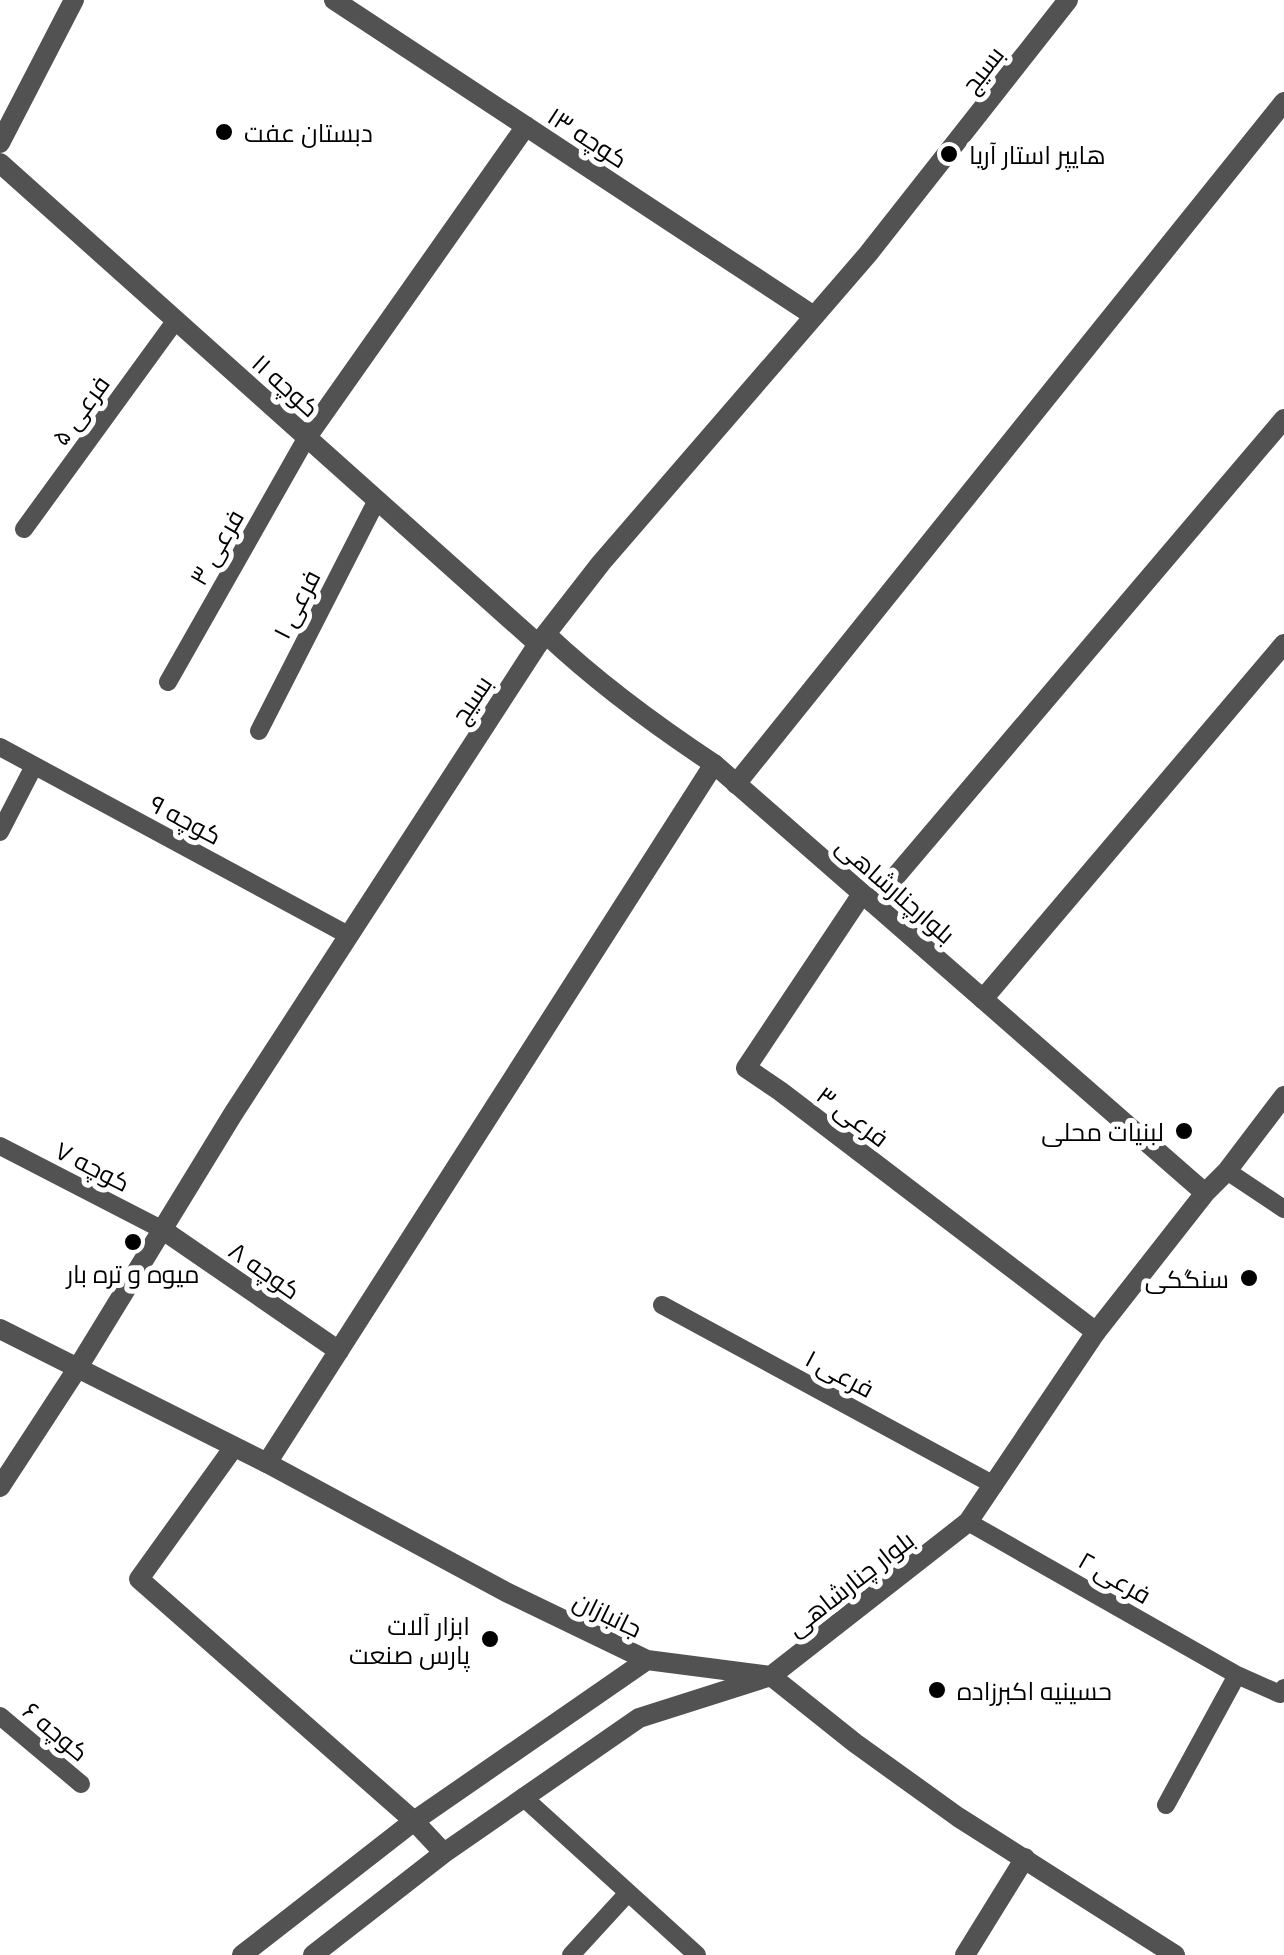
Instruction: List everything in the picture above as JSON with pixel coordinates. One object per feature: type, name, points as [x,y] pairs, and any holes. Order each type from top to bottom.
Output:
[{"type":"street","points":[[0,144],[74,0]]},
{"type":"street","name":"کوچه ۱۳","points":[[334,0],[814,316]]},
{"type":"street","name":"بسیج","points":[[0,1487],[233,1114],[542,639],[601,563],[868,254],[1068,0]]},
{"type":"street","points":[[736,784],[1284,102]]},
{"type":"street","points":[[307,438],[526,126]]},
{"type":"street","name":"کوچه ۱۱","points":[[0,162],[377,500],[542,639]]},
{"type":"street","points":[[868,898],[1284,419]]},
{"type":"street","name":"بلوارچنارشاهی","points":[[542,639],[714,764],[1205,1193]]},
{"type":"street","points":[[983,999],[1284,644]]},
{"type":"street","points":[[267,1463],[714,764]]},
{"type":"street","name":"فرعی ۳","points":[[868,898],[746,1068],[1096,1332]]},
{"type":"street","name":"بلوار چنارشاهی","points":[[314,1955],[444,1853],[639,1718],[771,1676],[968,1522],[1096,1332],[1284,1096]]},
{"type":"street","name":"کوچه ۸","points":[[164,1230],[339,1351]]},
{"type":"street","name":"جانبازان","points":[[0,1330],[267,1463],[491,1584],[648,1660],[771,1676]]},
{"type":"street","points":[[234,1447],[138,1579],[414,1821],[444,1853]]},
{"type":"street","points":[[252,1952],[414,1821],[648,1660]]},
{"type":"street","points":[[771,1676],[958,1817],[1175,1955]]},
{"type":"street","points":[[965,1955],[1024,1858]]},
{"type":"lane","name":"فرعی ۵","points":[[24,529],[176,320]]},
{"type":"lane","name":"فرعی ۳","points":[[168,682],[307,438]]},
{"type":"lane","name":"فرعی ۱","points":[[259,731],[377,500]]},
{"type":"lane","name":"کوچه ۹","points":[[0,747],[348,935]]},
{"type":"lane","points":[[0,832],[34,766]]},
{"type":"lane","name":"کوچه ۷","points":[[0,1146],[164,1230]]},
{"type":"lane","points":[[1227,1170],[1284,1209]]},
{"type":"lane","name":"فرعی ۱","points":[[662,1305],[994,1485]]},
{"type":"lane","name":"فرعی ۲","points":[[968,1522],[1237,1675],[1280,1694],[1284,1688]]},
{"type":"lane","points":[[1166,1805],[1237,1675]]},
{"type":"lane","name":"کوچه ۶","points":[[0,1716],[81,1784]]},
{"type":"lane","points":[[522,1797],[696,1955]]},
{"type":"lane","points":[[571,1955],[627,1894]]},
{"type":"place","name":"دبستان عفت","points":[[224,132]]},
{"type":"place","name":"هایپر استار آریا","points":[[949,154]]},
{"type":"place","name":"لبنیات محلی","points":[[1184,1131]]},
{"type":"place","name":"میوه و تره بار","points":[[133,1242]]},
{"type":"place","name":"سنگکی","points":[[1249,1278]]},
{"type":"place","name":"ابزار آلات پارس صنعت","points":[[490,1639]]},
{"type":"place","name":"حسینیه اکبرزاده","points":[[937,1690]]}]
